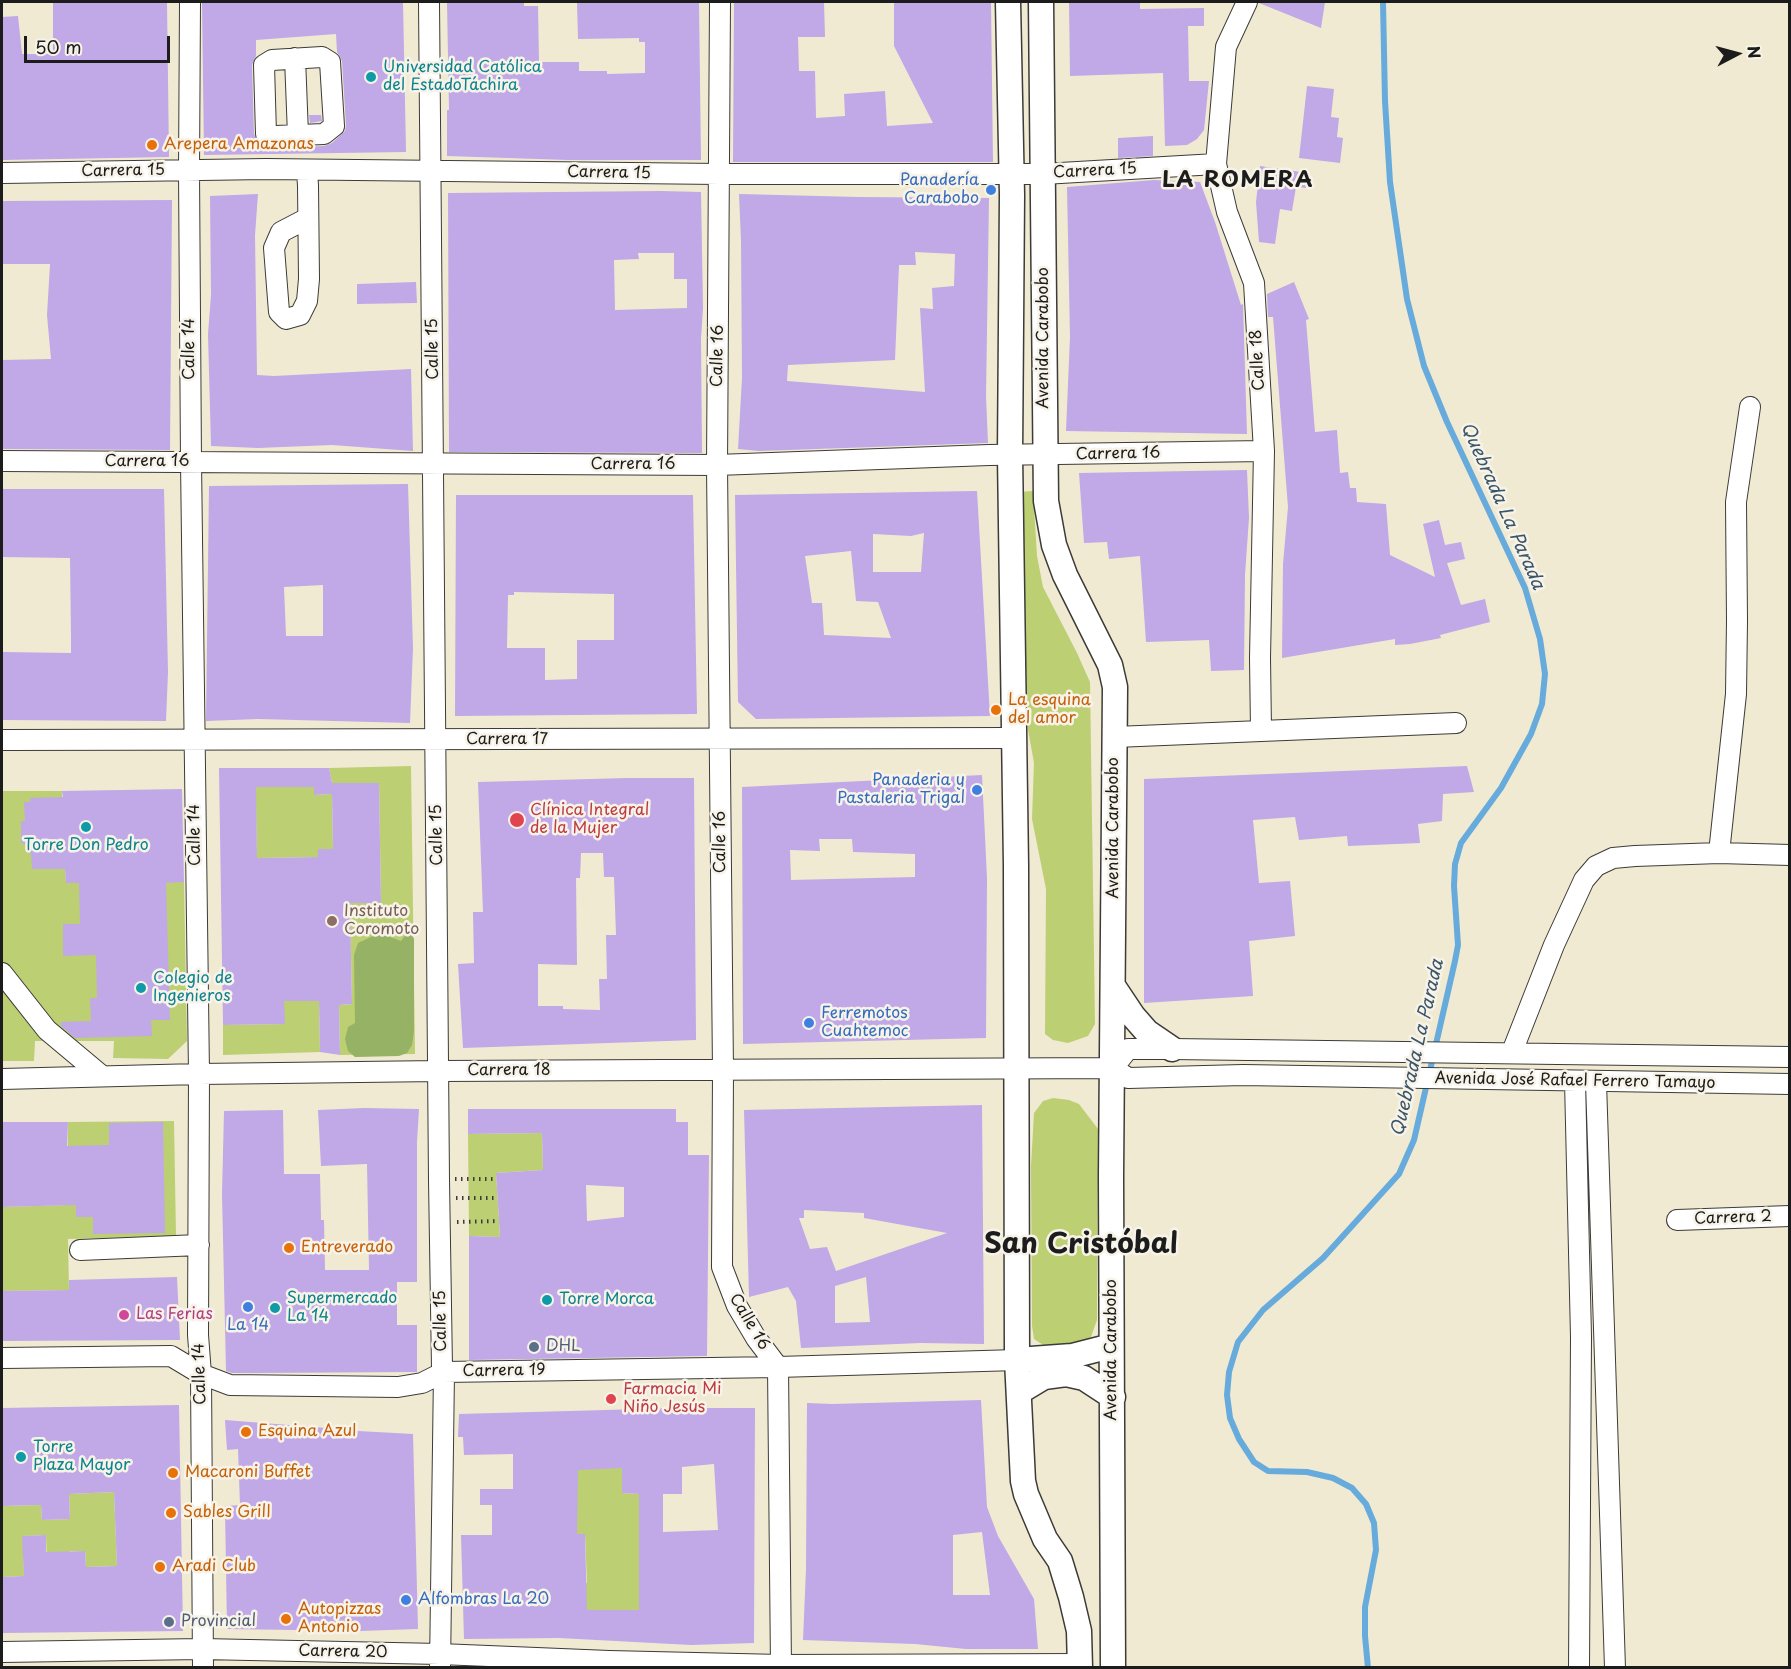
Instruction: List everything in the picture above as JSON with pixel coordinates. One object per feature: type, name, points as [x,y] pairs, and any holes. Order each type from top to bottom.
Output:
[{"type":"main road","name":"Avenida Carabobo","points":[[1008,2],[1010,455],[1016,866],[1017,1360],[1023,1481],[1026,1494],[1046,1539],[1060,1561],[1079,1631],[1080,1666]]},
{"type":"main road","name":"Avenida Carabobo","points":[[1041,2],[1046,501],[1054,545],[1070,586],[1110,665],[1115,687],[1113,1668]]},
{"type":"main road","points":[[1113,986],[1147,1032],[1172,1049]]},
{"type":"main road","points":[[1017,1360],[1072,1356],[1112,1346]]},
{"type":"main road","points":[[1019,1392],[1044,1377],[1066,1374],[1084,1377],[1113,1397]]},
{"type":"street","name":"Calle 14","points":[[190,2],[193,739],[200,1074],[198,1335],[201,1374],[202,1658]]},
{"type":"street","name":"Calle 15","points":[[429,2],[440,1222],[442,1368],[444,1372],[440,1661]]},
{"type":"street","name":"Calle 16","points":[[720,2],[717,465],[721,739],[723,1267],[737,1306],[756,1338],[778,1367],[781,1666]]},
{"type":"street","name":"Calle 18","points":[[1247,2],[1226,47],[1216,164],[1227,212],[1254,283],[1264,451],[1261,730]]},
{"type":"street","points":[[266,134],[276,136],[324,134],[331,130],[334,126],[330,62],[322,57],[295,58],[272,60],[264,65],[266,169]]},
{"type":"street","points":[[295,58],[298,135]]},
{"type":"street","name":"Carrera 15","points":[[2,173],[266,169],[720,174],[1043,174],[1216,164]]},
{"type":"street","points":[[307,170],[308,218]]},
{"type":"street","points":[[1719,853],[1736,694],[1736,502],[1750,407]]},
{"type":"street","name":"Carrera 16","points":[[2,461],[717,465],[1010,455],[1264,451]]},
{"type":"street","points":[[1115,737],[1456,723]]},
{"type":"street","name":"Carrera 17","points":[[2,740],[436,741],[1013,738]]},
{"type":"street","points":[[1512,1052],[1564,923],[1584,880],[1596,866],[1613,858],[1635,856],[1719,853],[1790,855]]},
{"type":"street","points":[[2,973],[47,1030],[102,1076]]},
{"type":"street","name":"Avenida José Rafael Ferrero Tamayo","points":[[1790,1057],[1128,1049],[1113,1068],[1128,1078],[1243,1075],[1790,1084]]},
{"type":"street","name":"Carrera 18","points":[[2,1079],[439,1071],[1113,1068]]},
{"type":"street","points":[[1575,1081],[1581,1337],[1579,1668]]},
{"type":"street","points":[[1596,1082],[1615,1668]]},
{"type":"street","name":"Carrera 2","points":[[1677,1220],[1790,1215]]},
{"type":"street","points":[[80,1250],[199,1245]]},
{"type":"street","name":"Carrera 19","points":[[2,1358],[171,1356],[201,1374],[230,1385],[398,1387],[422,1383],[444,1372],[778,1367],[1017,1360]]},
{"type":"street","name":"Carrera 20","points":[[2,1652],[202,1658],[609,1661],[781,1666],[1080,1666]]},
{"type":"path","points":[[440,1189],[496,1179]]},
{"type":"path","points":[[440,1189],[497,1198]]},
{"type":"path","points":[[440,1222],[499,1221]]},
{"type":"green space","points":[[1033,491],[1037,556],[1043,587],[1090,682],[1095,1024],[1088,1036],[1068,1043],[1053,1040],[1045,1034],[1046,889],[1032,819],[1034,763],[1021,691],[1019,492]]},
{"type":"green space","points":[[411,766],[415,1054],[340,1055],[339,1005],[352,1004],[350,903],[381,903],[379,783],[332,783],[329,768]]},
{"type":"green space","points":[[236,781],[281,781],[281,787],[314,787],[314,795],[332,794],[333,849],[319,849],[318,857],[257,858],[256,808]]},
{"type":"green space","points":[[2,791],[62,791],[66,883],[184,882],[187,1041],[168,1059],[113,1058],[114,1041],[35,1041],[34,1061],[2,1061]]},
{"type":"green space","points":[[410,932],[414,939],[412,1045],[407,1053],[399,1056],[355,1057],[348,1051],[345,1039],[348,1027],[355,1023],[354,955],[358,943],[382,934],[401,941]]},
{"type":"green space","points":[[294,979],[295,1001],[319,1001],[320,1052],[223,1055],[223,1025],[284,1024],[284,997]]},
{"type":"green space","points":[[1053,1098],[1079,1104],[1098,1129],[1097,1320],[1091,1337],[1080,1345],[1048,1348],[1034,1339],[1032,1326],[1031,1166],[1034,1113],[1043,1101]]},
{"type":"green space","points":[[174,1121],[176,1236],[68,1239],[69,1290],[2,1291],[2,1207],[67,1205],[68,1122]]},
{"type":"green space","points":[[542,1133],[543,1170],[496,1173],[500,1237],[469,1236],[468,1134]]},
{"type":"green space","points":[[622,1467],[622,1493],[639,1494],[639,1610],[583,1610],[575,1583],[587,1583],[585,1534],[562,1535],[578,1469]]},
{"type":"green space","points":[[114,1492],[117,1566],[86,1567],[85,1551],[70,1551],[48,1591],[46,1535],[23,1536],[24,1576],[2,1577],[2,1506],[41,1505],[42,1520],[70,1519],[69,1494]]},
{"type":"building","points":[[53,2],[167,2],[169,157],[2,160],[2,17],[18,16],[22,54],[53,54]]},
{"type":"building","name":"Universidad Católica del EstadoTáchira","points":[[202,2],[403,2],[406,152],[204,155]],"holes":[[[336,34],[337,52],[342,61],[345,131],[332,143],[324,146],[276,148],[259,144],[254,134],[252,65],[256,56],[256,40]]]},
{"type":"building","points":[[447,2],[524,2],[524,6],[538,6],[539,62],[579,62],[579,71],[607,71],[607,74],[645,73],[645,42],[639,42],[639,38],[578,39],[577,2],[699,2],[701,160],[568,160],[447,156],[447,110],[449,110]]},
{"type":"building","points":[[734,2],[824,2],[825,37],[798,37],[799,71],[815,71],[816,118],[845,116],[844,94],[885,91],[887,126],[933,123],[894,46],[894,2],[991,2],[993,162],[733,162]]},
{"type":"building","points":[[1069,2],[1140,2],[1140,9],[1204,8],[1204,26],[1188,26],[1189,81],[1209,81],[1204,130],[1197,139],[1187,145],[1165,146],[1163,73],[1070,76]]},
{"type":"building","points":[[1325,2],[1321,28],[1259,3]]},
{"type":"building","points":[[1307,86],[1334,89],[1331,117],[1339,118],[1337,137],[1343,138],[1340,163],[1299,158]]},
{"type":"building","points":[[309,115],[321,115],[322,121],[310,123]]},
{"type":"building","points":[[1153,136],[1153,156],[1118,158],[1118,138]]},
{"type":"building","points":[[1260,166],[1308,173],[1306,188],[1296,187],[1292,211],[1280,209],[1275,244],[1259,242],[1256,202]]},
{"type":"building","points":[[1154,180],[1200,182],[1215,222],[1241,305],[1243,304],[1247,434],[1066,431],[1070,337],[1067,187]]},
{"type":"building","points":[[701,192],[702,453],[449,452],[448,193]],"holes":[[[638,253],[674,253],[674,279],[687,279],[687,308],[615,310],[614,260],[639,259]]]},
{"type":"building","points":[[258,194],[255,235],[257,375],[411,369],[413,451],[332,445],[258,448],[211,446],[208,334],[211,295],[210,196]]},
{"type":"building","points":[[739,194],[989,198],[986,396],[988,443],[759,451],[738,449],[742,378]],"holes":[[[915,252],[955,254],[954,286],[932,288],[933,309],[920,308],[925,392],[787,381],[788,365],[895,360],[899,265],[916,265]]]},
{"type":"building","points":[[172,200],[170,450],[2,449],[2,360],[51,359],[47,315],[50,264],[2,264],[2,201]]},
{"type":"building","points":[[416,282],[417,303],[357,304],[357,284]]},
{"type":"building","points":[[1294,282],[1309,319],[1306,320],[1315,432],[1337,430],[1340,473],[1348,472],[1350,488],[1356,488],[1357,502],[1386,504],[1390,555],[1435,577],[1423,524],[1439,520],[1445,545],[1461,542],[1465,559],[1447,563],[1461,605],[1485,599],[1490,622],[1440,635],[1441,638],[1410,644],[1395,645],[1395,639],[1282,658],[1283,564],[1288,507],[1273,317],[1268,317],[1267,294]]},
{"type":"building","points":[[1247,470],[1249,518],[1245,575],[1244,670],[1211,671],[1209,640],[1146,642],[1140,556],[1109,559],[1107,542],[1084,543],[1079,473]]},
{"type":"building","points":[[408,484],[413,648],[410,723],[258,719],[206,721],[209,486]],"holes":[[[323,585],[323,636],[286,636],[284,587]]]},
{"type":"building","points":[[2,489],[164,489],[168,672],[166,721],[2,720],[2,652],[71,653],[71,636],[70,558],[2,557]]},
{"type":"building","points":[[977,491],[990,716],[756,719],[738,702],[735,495]],"holes":[[[924,533],[921,572],[873,572],[873,534],[911,536]],[[851,551],[856,601],[878,602],[891,638],[824,635],[822,603],[812,603],[805,556]]]},
{"type":"building","points":[[456,495],[693,495],[697,714],[455,716]],"holes":[[[514,592],[614,594],[614,640],[577,640],[577,679],[545,680],[545,648],[507,648],[508,595],[514,595]]]},
{"type":"building","points":[[1467,766],[1474,792],[1443,794],[1442,821],[1418,824],[1420,843],[1348,846],[1347,836],[1299,840],[1295,817],[1253,820],[1259,883],[1290,881],[1295,936],[1249,941],[1253,996],[1144,1003],[1144,779]]},
{"type":"building","points":[[219,768],[329,768],[332,783],[379,783],[381,903],[350,903],[352,1004],[339,1005],[340,1055],[320,1052],[319,1001],[284,1001],[285,1024],[223,1025]],"holes":[[[256,787],[314,787],[314,795],[332,794],[333,849],[318,849],[318,857],[257,858]]]},
{"type":"building","points":[[982,775],[987,878],[986,1038],[743,1044],[742,787]],"holes":[[[819,839],[852,839],[853,852],[915,854],[915,877],[791,880],[790,850],[820,851]]]},
{"type":"building","points":[[694,778],[696,1040],[463,1048],[458,964],[474,963],[473,912],[483,912],[478,782]],"holes":[[[581,853],[603,853],[604,877],[614,877],[616,935],[606,935],[607,979],[599,979],[600,1010],[538,1006],[538,964],[577,965],[576,878],[580,878]]]},
{"type":"building","points":[[182,789],[184,882],[166,883],[170,1020],[151,1020],[152,1036],[75,1038],[61,1026],[61,1022],[91,1021],[90,998],[97,998],[96,955],[63,956],[63,924],[80,924],[79,883],[66,883],[65,869],[32,869],[31,853],[27,853],[26,844],[21,843],[21,821],[25,821],[24,802],[30,802],[30,798],[63,797],[62,791]]},
{"type":"building","points":[[982,1105],[984,1344],[921,1343],[801,1348],[796,1301],[788,1287],[749,1297],[744,1110]],"holes":[[[804,1210],[864,1213],[864,1218],[947,1233],[836,1271],[827,1247],[810,1249],[799,1218],[804,1218]],[[866,1277],[870,1322],[835,1323],[835,1286]]]},
{"type":"building","points":[[419,1109],[417,1282],[397,1282],[397,1325],[417,1325],[417,1372],[232,1373],[226,1371],[222,1194],[224,1111],[283,1110],[284,1174],[320,1174],[325,1270],[369,1270],[367,1164],[321,1166],[318,1110]]},
{"type":"building","points":[[468,1109],[676,1109],[676,1122],[688,1122],[688,1155],[709,1155],[707,1356],[469,1360],[469,1236],[500,1237],[496,1173],[543,1170],[542,1133],[468,1134]],"holes":[[[586,1185],[624,1187],[624,1217],[587,1221]]]},
{"type":"building","points":[[2,1122],[68,1122],[67,1146],[109,1145],[109,1123],[163,1122],[165,1233],[93,1234],[93,1217],[76,1217],[76,1205],[2,1207]]},
{"type":"building","name":"Las Ferias","points":[[177,1277],[180,1340],[2,1341],[2,1291],[69,1290],[69,1280]]},
{"type":"building","points":[[981,1400],[987,1507],[998,1536],[1034,1599],[1038,1649],[966,1649],[915,1644],[803,1640],[806,1569],[807,1403]],"holes":[[[982,1532],[990,1595],[953,1595],[953,1535]]]},
{"type":"building","points":[[179,1405],[183,1631],[2,1633],[2,1577],[24,1576],[22,1536],[46,1535],[46,1552],[85,1551],[86,1567],[117,1566],[114,1492],[69,1494],[70,1519],[42,1520],[41,1505],[2,1506],[2,1408]]},
{"type":"building","points":[[755,1408],[754,1643],[691,1645],[559,1638],[464,1639],[461,1535],[492,1535],[492,1505],[480,1505],[480,1489],[513,1489],[513,1454],[464,1455],[463,1437],[458,1437],[459,1414]],"holes":[[[714,1464],[718,1530],[663,1532],[663,1494],[682,1494],[682,1467]],[[622,1468],[622,1493],[639,1494],[639,1610],[587,1610],[585,1534],[577,1534],[578,1470]]]},
{"type":"building","points":[[225,1420],[413,1434],[418,1629],[360,1631],[227,1629],[225,1506],[240,1505],[238,1449],[227,1450]]},
{"type":"waterway","name":"Quebrada La Parada","points":[[1368,1668],[1365,1607],[1376,1550],[1374,1523],[1366,1504],[1352,1488],[1333,1478],[1307,1472],[1268,1471],[1254,1462],[1239,1439],[1230,1418],[1227,1395],[1229,1372],[1238,1342],[1263,1310],[1323,1258],[1399,1174],[1414,1140],[1458,945],[1454,886],[1455,864],[1461,843],[1501,788],[1531,734],[1542,704],[1545,674],[1540,639],[1525,588],[1447,422],[1424,366],[1407,299],[1390,182],[1385,101],[1383,2]]},
{"type":"place","name":"Universidad Católica del EstadoTáchira","points":[[371,77]]},
{"type":"place","name":"Arepera Amazonas","points":[[152,145]]},
{"type":"place","name":"Panadería Carabobo","points":[[991,190]]},
{"type":"place","name":"La esquina del amor","points":[[996,710]]},
{"type":"place","name":"Panaderia y Pastaleria Trigal","points":[[977,790]]},
{"type":"place","name":"Clínica Integral de la Mujer","points":[[517,820]]},
{"type":"place","name":"Torre Don Pedro","points":[[86,827]]},
{"type":"place","name":"Instituto Coromoto","points":[[332,921]]},
{"type":"place","name":"Colegio de Ingenieros","points":[[141,988]]},
{"type":"place","name":"Ferremotos Cuahtemoc","points":[[809,1023]]},
{"type":"place","name":"Entreverado","points":[[289,1248]]},
{"type":"place","name":"Torre Morca","points":[[547,1300]]},
{"type":"place","name":"La 14","points":[[248,1307]]},
{"type":"place","name":"Supermercado La 14","points":[[275,1308]]},
{"type":"place","name":"Las Ferias","points":[[124,1315]]},
{"type":"place","name":"DHL","points":[[534,1347]]},
{"type":"place","name":"Farmacia Mi Niño Jesús","points":[[611,1399]]},
{"type":"place","name":"Esquina Azul","points":[[246,1432]]},
{"type":"place","name":"Torre Plaza Mayor","points":[[21,1457]]},
{"type":"place","name":"Macaroni Buffet","points":[[173,1473]]},
{"type":"place","name":"Sables Grill","points":[[171,1513]]},
{"type":"place","name":"Aradi Club","points":[[160,1567]]},
{"type":"place","name":"Alfombras La 20","points":[[406,1600]]},
{"type":"place","name":"Autopizzas Antonio","points":[[286,1619]]},
{"type":"place","name":"Provincial","points":[[169,1622]]},
{"type":"district","name":"LA ROMERA","points":[[1238,181]]},
{"type":"district","name":"San Cristóbal","points":[[1081,1245]]}]
